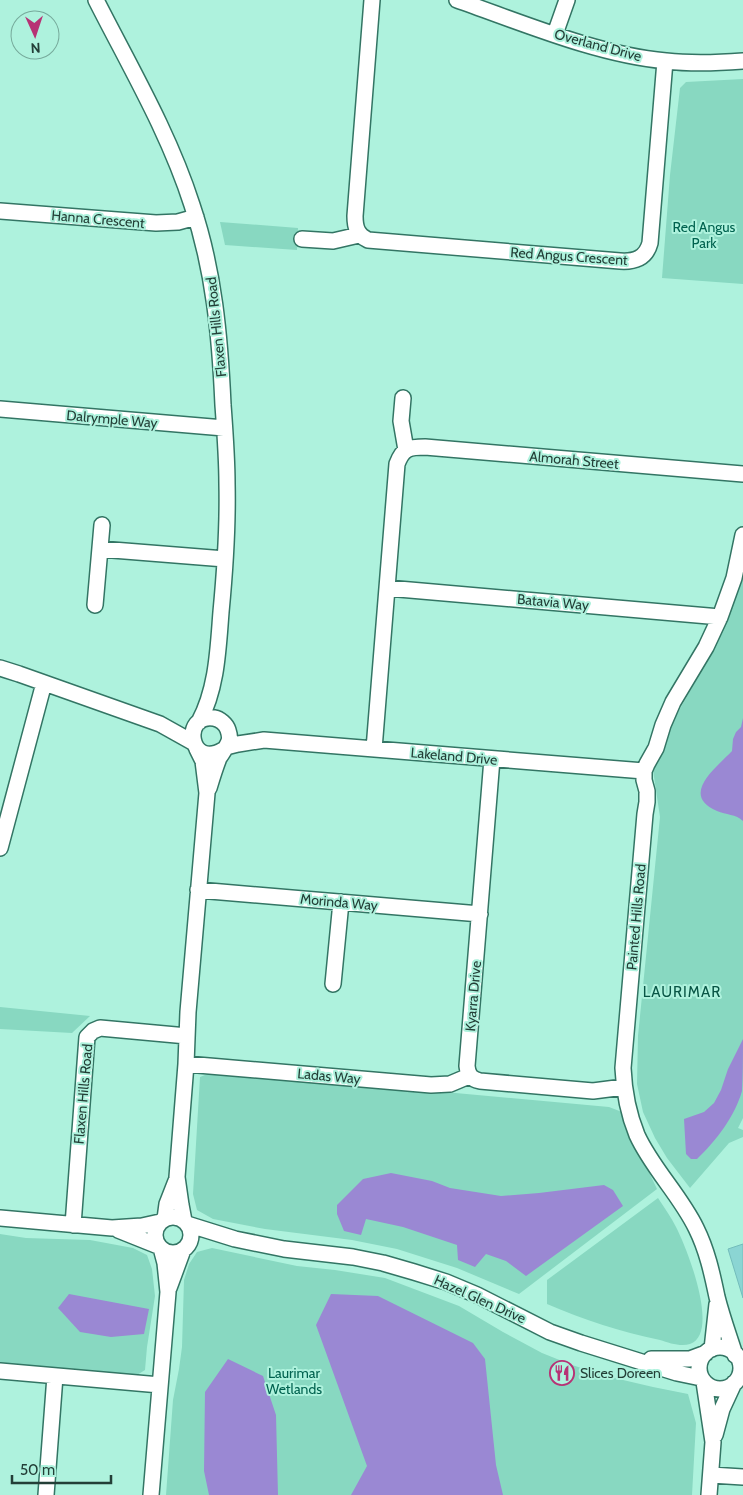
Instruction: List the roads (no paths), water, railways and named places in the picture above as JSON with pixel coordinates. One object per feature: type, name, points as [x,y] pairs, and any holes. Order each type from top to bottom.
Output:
[{"type":"street","name":"Flaxen Hills Road","points":[[96,0],[153,112],[182,177],[203,240],[215,303],[227,484],[225,559],[215,678],[206,708],[198,724]]},
{"type":"street","points":[[359,235],[355,225],[355,216],[372,0]]},
{"type":"street","name":"Overland Drive","points":[[458,0],[555,34],[611,51],[665,61],[703,63],[743,62]]},
{"type":"street","points":[[555,34],[568,0]]},
{"type":"street","name":"Red Angus Crescent","points":[[302,239],[334,241],[359,235],[368,240],[629,262],[640,258],[648,250],[650,243],[665,61]]},
{"type":"street","name":"Hanna Crescent","points":[[0,210],[156,223],[178,222],[196,217]]},
{"type":"street","points":[[374,749],[397,464],[400,456],[406,450],[401,421],[403,398]]},
{"type":"street","name":"Dalrymple Way","points":[[0,409],[224,428]]},
{"type":"street","name":"Almorah Street","points":[[406,450],[414,447],[426,447],[743,474]]},
{"type":"street","points":[[95,605],[102,525]]},
{"type":"street","points":[[644,771],[656,748],[673,702],[706,647],[720,617],[734,578],[743,535]]},
{"type":"street","points":[[100,549],[225,559]]},
{"type":"street","name":"Batavia Way","points":[[387,588],[720,617]]},
{"type":"street","points":[[0,668],[160,724],[207,754],[213,754],[224,749]]},
{"type":"street","name":"Flaxen Hills Road","points":[[215,678],[219,709],[226,726]]},
{"type":"street","points":[[0,848],[44,683]]},
{"type":"street","points":[[167,1298],[184,1249],[190,1239],[189,1228],[181,1205],[178,1177],[198,890],[207,793],[203,761],[192,737],[193,730],[198,724],[209,718],[215,718],[226,726],[229,735],[228,742],[207,793]]},
{"type":"street","points":[[160,724],[198,724]]},
{"type":"street","name":"Lakeland Drive","points":[[226,726],[264,740]]},
{"type":"street","name":"Lakeland Drive","points":[[224,749],[238,744],[264,740],[644,771]]},
{"type":"street","name":"Kyarra Drive","points":[[469,1076],[467,1066],[492,759]]},
{"type":"street","name":"Painted Hills Road","points":[[644,771],[647,802],[624,1052],[624,1087],[637,1135],[688,1211],[706,1249],[718,1298],[739,1359]]},
{"type":"street","name":"Morinda Way","points":[[198,890],[480,914]]},
{"type":"street","points":[[333,984],[340,902]]},
{"type":"street","name":"Flaxen Hills Road","points":[[73,1224],[87,1036],[100,1028],[187,1036]]},
{"type":"street","name":"Ladas Way","points":[[186,1064],[431,1085],[450,1084],[469,1076]]},
{"type":"street","points":[[469,1076],[474,1080],[480,1081],[593,1090],[624,1087]]},
{"type":"street","points":[[151,1495],[167,1298],[165,1263],[155,1231],[162,1220],[178,1177]]},
{"type":"street","points":[[0,1218],[112,1228],[142,1226],[175,1217],[186,1222]]},
{"type":"street","name":"Hazel Glen Drive","points":[[186,1222],[235,1239],[284,1249],[353,1257],[414,1272],[446,1282],[477,1295],[550,1332],[703,1380]]},
{"type":"street","points":[[112,1228],[171,1252],[184,1249]]},
{"type":"street","name":"Hazel Glen Drive","points":[[184,1249],[203,1241],[235,1239]]},
{"type":"street","name":"Painted Hills Road","points":[[709,1351],[718,1298]]},
{"type":"street","points":[[709,1495],[713,1442],[722,1409],[740,1374],[739,1359],[724,1348],[709,1351],[699,1365],[713,1442]]},
{"type":"street","name":"Hazel Glen Drive","points":[[632,1358],[690,1360],[709,1351]]},
{"type":"street","points":[[0,1371],[160,1384]]},
{"type":"street","points":[[46,1495],[55,1376]]},
{"type":"street","points":[[703,1380],[716,1389],[729,1387],[738,1381]]},
{"type":"street","points":[[711,1475],[743,1477]]},
{"type":"place","name":"Slices Doreen","points":[[562,1373]]},
{"type":"district","name":"LAURIMAR","points":[[682,992]]},
{"type":"park label","name":"Red Angus Park","points":[[704,236]]},
{"type":"park label","name":"Laurimar Wetlands","points":[[294,1382]]}]
